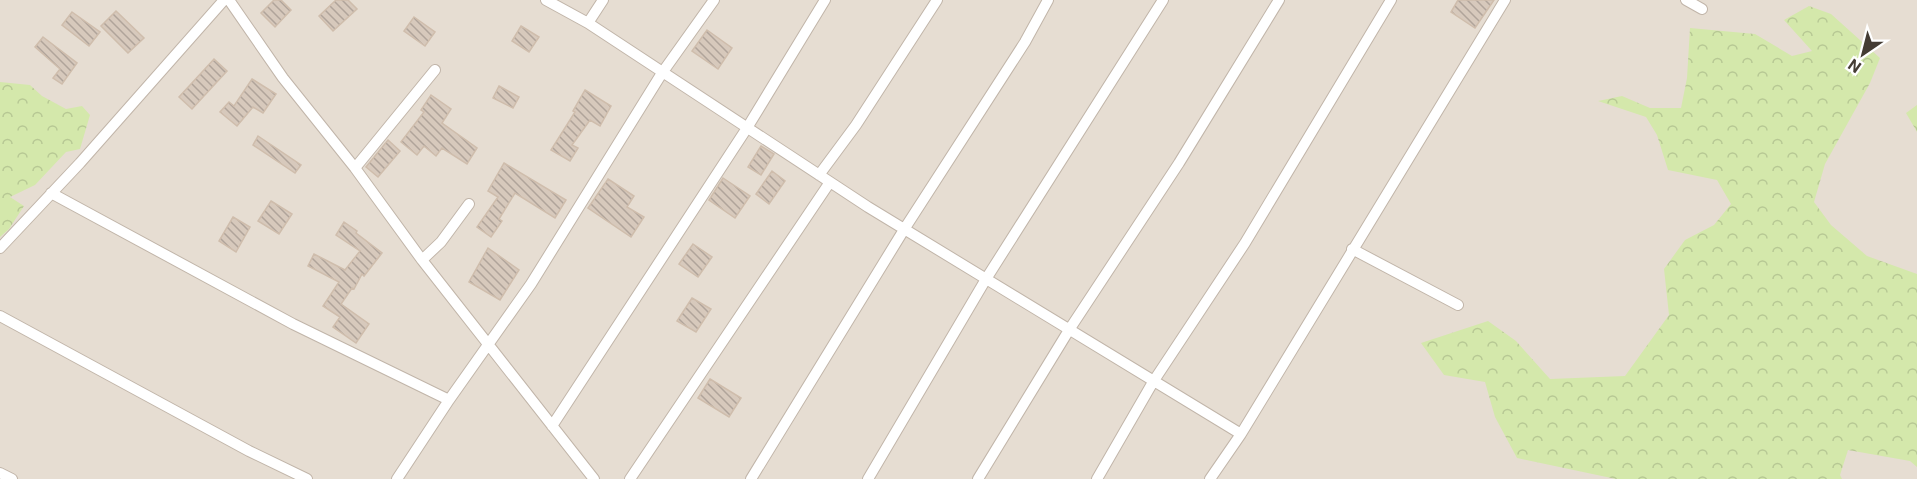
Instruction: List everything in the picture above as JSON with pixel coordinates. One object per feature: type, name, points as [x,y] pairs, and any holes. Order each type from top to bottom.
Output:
[{"type":"street","points":[[0,248],[80,163],[224,0]]},
{"type":"street","points":[[229,0],[283,78],[594,479]]},
{"type":"street","points":[[546,0],[588,23],[662,74],[830,182],[1241,434]]},
{"type":"street","points":[[588,23],[603,0]]},
{"type":"street","points":[[397,479],[449,400],[506,322],[662,74],[714,0]]},
{"type":"street","points":[[552,426],[747,129],[825,0]]},
{"type":"street","points":[[819,175],[856,125],[936,0]]},
{"type":"street","points":[[752,479],[905,228],[1025,42],[1048,0]]},
{"type":"street","points":[[868,479],[986,279],[1163,0]]},
{"type":"street","points":[[978,479],[1069,330],[1179,163],[1279,0]]},
{"type":"street","points":[[1097,479],[1153,382],[1251,233],[1392,0]]},
{"type":"street","points":[[1210,479],[1241,434],[1505,0]]},
{"type":"street","points":[[1686,0],[1702,9]]},
{"type":"street","points":[[355,168],[435,70]]},
{"type":"street","points":[[630,479],[830,182]]},
{"type":"street","points":[[51,193],[293,324],[449,400]]},
{"type":"street","points":[[422,260],[441,242],[469,204]]},
{"type":"street","points":[[1352,249],[1458,305]]},
{"type":"street","points":[[0,316],[249,451],[307,479]]},
{"type":"street","points":[[0,473],[12,479]]},
{"type":"shaded area","points":[[0,0],[1917,0],[1917,479],[0,479]]},
{"type":"green space","points":[[1809,6],[1831,14],[1880,58],[1870,83],[1825,164],[1814,202],[1831,225],[1867,256],[1917,274],[1917,467],[1910,461],[1848,450],[1840,475],[1842,479],[1616,479],[1517,458],[1495,417],[1485,382],[1444,375],[1421,343],[1488,321],[1516,341],[1550,379],[1625,376],[1669,315],[1664,269],[1685,240],[1714,225],[1731,204],[1717,180],[1668,170],[1657,135],[1646,117],[1598,101],[1622,96],[1650,108],[1681,108],[1687,78],[1690,28],[1755,34],[1792,56],[1812,51],[1784,20]]},
{"type":"green space","points":[[0,82],[30,85],[42,96],[66,109],[82,106],[90,115],[80,149],[66,152],[35,185],[10,197],[24,206],[9,229],[0,237]]},
{"type":"green space","points":[[1917,105],[1917,132],[1906,113]]},
{"type":"building","points":[[274,0],[281,0],[291,10],[275,27],[261,13]]},
{"type":"building","points":[[336,0],[348,0],[357,9],[333,31],[319,16]]},
{"type":"building","points":[[1458,0],[1494,0],[1475,28],[1451,12]]},
{"type":"building","points":[[116,11],[144,38],[128,53],[101,26]]},
{"type":"building","points":[[72,12],[100,32],[89,46],[62,25]]},
{"type":"building","points":[[414,17],[435,32],[425,46],[404,31]]},
{"type":"building","points":[[521,26],[539,37],[529,52],[512,41]]},
{"type":"building","points":[[707,30],[732,48],[718,69],[692,51]]},
{"type":"building","points":[[43,37],[77,63],[62,84],[53,78],[60,69],[35,47]]},
{"type":"building","points":[[214,59],[227,71],[192,109],[179,97]]},
{"type":"building","points":[[252,79],[276,94],[263,113],[253,107],[237,126],[220,112],[229,102],[234,106]]},
{"type":"building","points":[[499,86],[519,97],[513,108],[493,98]]},
{"type":"building","points":[[585,90],[611,106],[600,126],[590,120],[572,145],[578,148],[570,161],[551,150],[575,112],[573,111]]},
{"type":"building","points":[[431,95],[451,109],[442,123],[477,148],[467,164],[442,148],[436,156],[424,146],[417,155],[401,142],[424,112],[421,110]]},
{"type":"building","points":[[258,136],[301,165],[295,173],[253,145]]},
{"type":"building","points":[[388,140],[400,151],[378,177],[366,167]]},
{"type":"building","points":[[761,146],[774,154],[761,175],[748,167]]},
{"type":"building","points":[[504,163],[566,200],[555,218],[515,193],[499,219],[502,221],[491,237],[477,227],[498,197],[488,191]]},
{"type":"building","points":[[772,171],[785,181],[769,204],[756,194]]},
{"type":"building","points":[[723,178],[750,196],[735,218],[709,200]]},
{"type":"building","points":[[608,179],[634,196],[627,207],[644,217],[631,237],[588,208]]},
{"type":"building","points":[[271,201],[292,214],[279,234],[258,221]]},
{"type":"building","points":[[233,217],[250,227],[236,252],[219,241]]},
{"type":"building","points":[[344,222],[382,253],[364,276],[362,274],[354,289],[352,288],[341,304],[369,324],[356,343],[333,327],[340,317],[323,306],[339,282],[308,266],[314,254],[345,270],[360,251],[336,235]]},
{"type":"building","points":[[693,244],[712,257],[698,277],[679,264]]},
{"type":"building","points":[[488,248],[519,270],[500,300],[469,282]]},
{"type":"building","points":[[692,298],[711,309],[696,332],[677,321]]},
{"type":"building","points":[[710,379],[741,398],[729,417],[698,398]]}]
